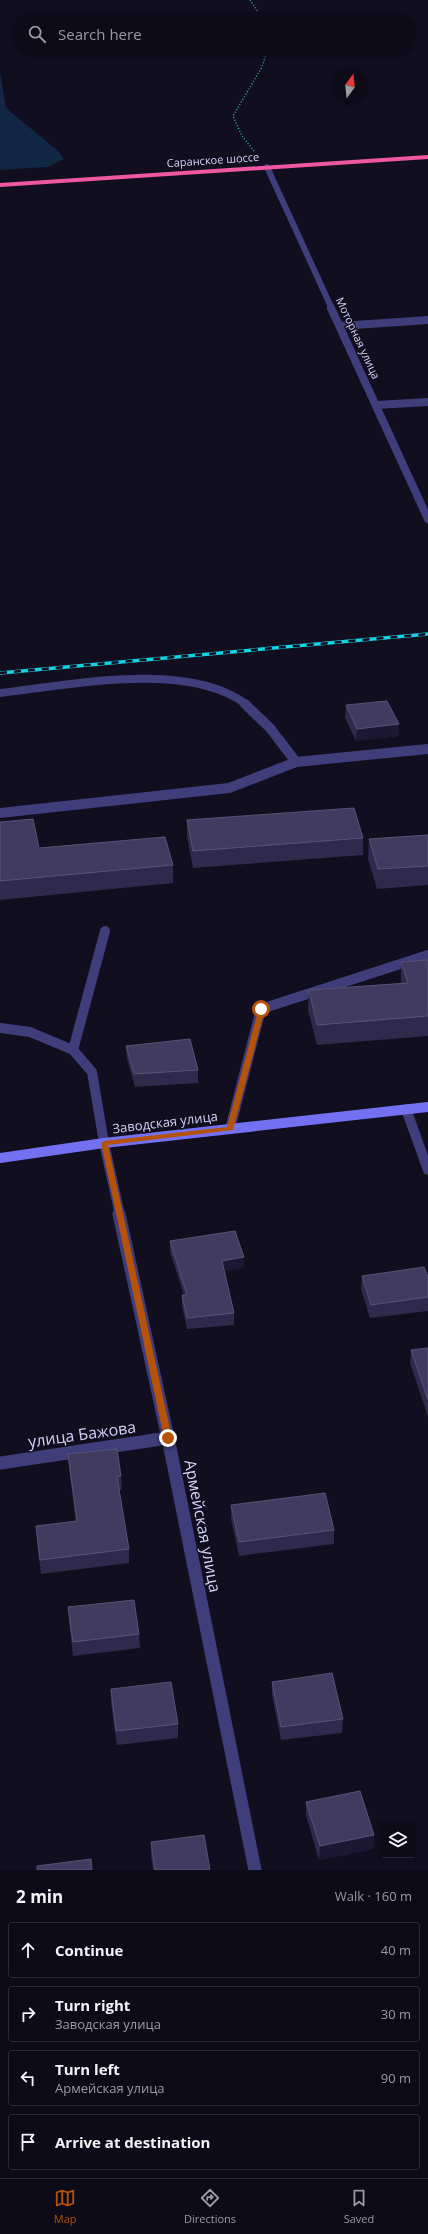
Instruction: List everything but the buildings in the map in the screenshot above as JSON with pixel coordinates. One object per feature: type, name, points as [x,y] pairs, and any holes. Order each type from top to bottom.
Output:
[{"type":"highway","name":"Саранское шоссе","points":[[0,185],[428,157]]},
{"type":"street","name":"Моторная улица","points":[[267,167],[428,518]]},
{"type":"street","points":[[340,326],[428,320]]},
{"type":"street","points":[[377,404],[428,402]]},
{"type":"street","points":[[0,693],[125,680],[174,681],[214,687],[239,699],[263,721],[296,762]]},
{"type":"street","points":[[0,813],[229,788],[296,762],[428,749]]},
{"type":"street","points":[[0,1028],[30,1032],[73,1050],[106,931]]},
{"type":"street","points":[[230,1129],[261,1009],[428,955]]},
{"type":"street","name":"Армейская улица","points":[[73,1050],[92,1072],[104,1143],[168,1438],[255,1870]]},
{"type":"street","name":"Заводская улица","points":[[0,1158],[104,1143],[428,1106]]},
{"type":"street","points":[[406,1108],[428,1170]]},
{"type":"street","name":"улица Бажова","points":[[0,1463],[168,1438]]},
{"type":"path","points":[[250,0],[258,12]]},
{"type":"path","points":[[266,56],[262,67],[233,116],[242,136],[267,167]]},
{"type":"water","points":[[0,72],[6,108],[58,151],[64,159],[47,167],[0,170]]},
{"type":"railway","points":[[0,673],[428,634]]},
{"type":"route","points":[[168,1438],[104,1143],[230,1129],[261,1009]]}]
